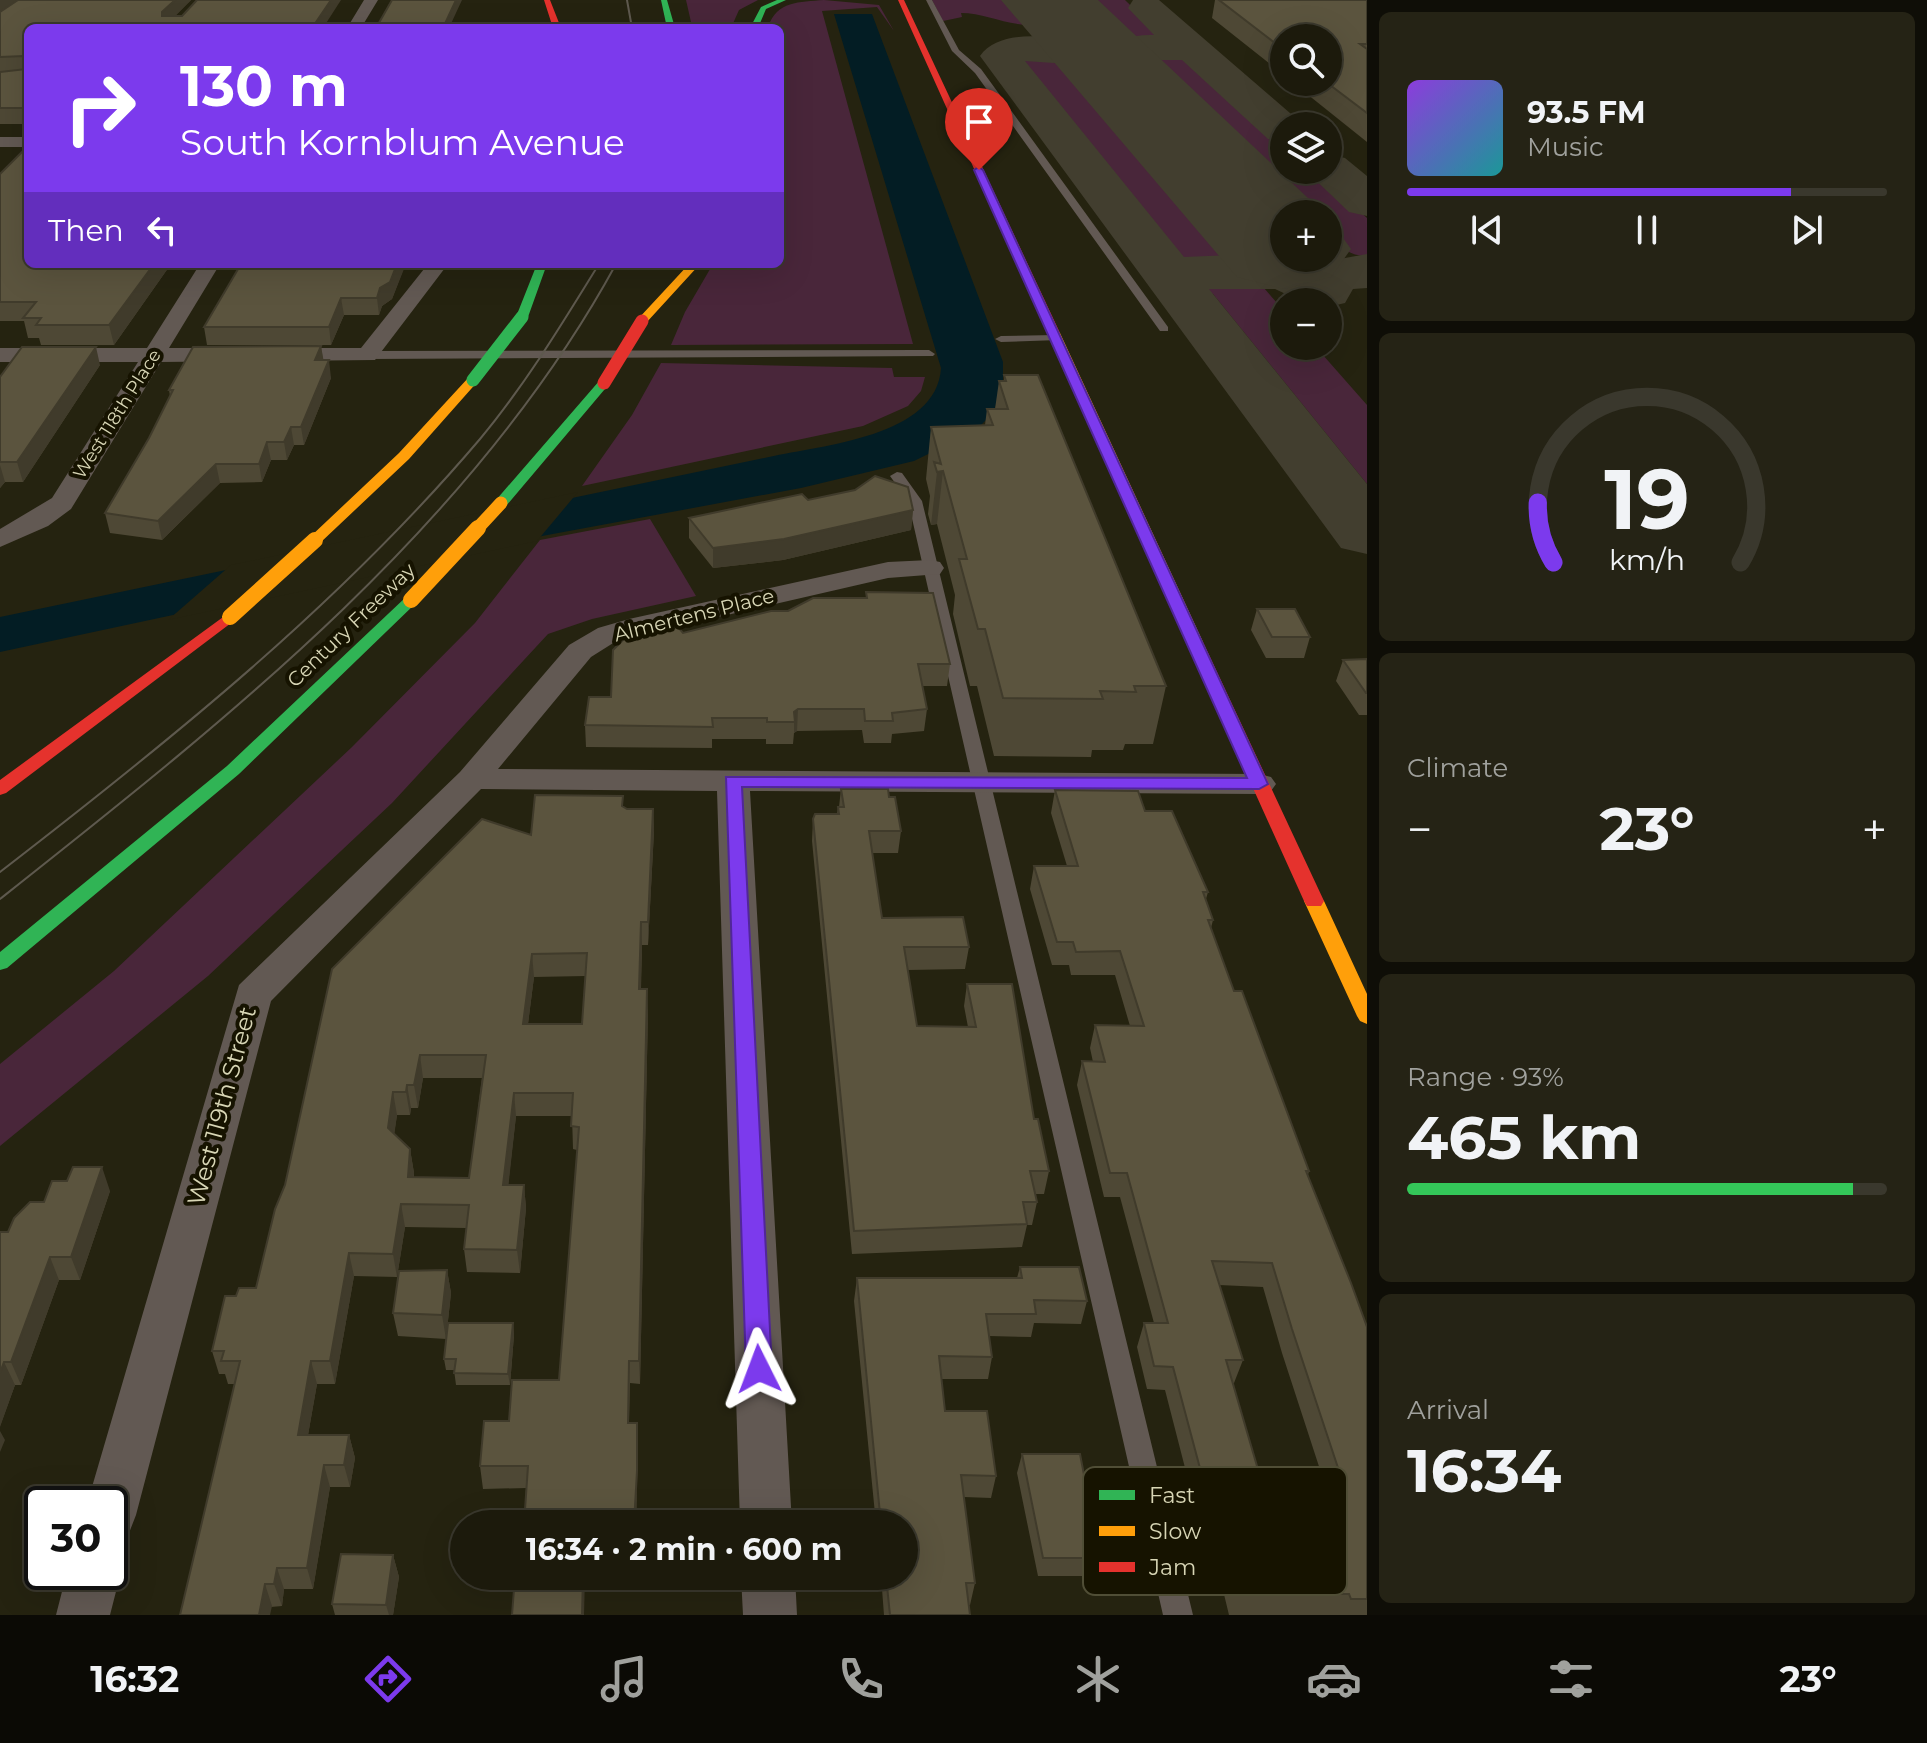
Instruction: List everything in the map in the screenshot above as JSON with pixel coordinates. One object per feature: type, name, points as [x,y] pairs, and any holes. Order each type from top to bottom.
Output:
[{"type":"main road","points":[[547,0],[556,24]]},
{"type":"main road","points":[[664,0],[670,24]]},
{"type":"main road","points":[[754,24],[761,8],[783,0]]},
{"type":"main road","points":[[901,0],[1367,1016]]},
{"type":"main road","points":[[0,789],[230,617],[404,456],[473,380],[522,317],[540,268]]},
{"type":"main road","name":"Century Freeway","points":[[0,963],[233,770],[411,600],[501,503],[604,383],[671,268]]},
{"type":"main road","points":[[642,321],[691,268]]},
{"type":"street","points":[[356,24],[371,0]]},
{"type":"street","points":[[3,145],[24,142]]},
{"type":"street","name":"West 118th Place","points":[[0,539],[39,520],[62,503],[208,268]]},
{"type":"street","points":[[0,355],[367,355],[414,299],[435,268]]},
{"type":"street","name":"Almertens Place","points":[[472,779],[568,662],[608,634],[888,570],[930,568]]},
{"type":"street","points":[[472,779],[1259,784]]},
{"type":"street","name":"West 119th Street","points":[[118,1486],[253,995],[472,779]]},
{"type":"street","points":[[733,781],[765,1510]]},
{"type":"street","points":[[83,1615],[89,1590]]},
{"type":"street","points":[[769,1590],[770,1615]]},
{"type":"lane","points":[[929,0],[956,51],[978,71],[1164,329]]},
{"type":"lane","points":[[1001,339],[1055,338]]},
{"type":"lane","points":[[367,355],[929,354]]},
{"type":"lane","points":[[897,476],[915,501],[984,782],[1144,1467]]},
{"type":"lane","points":[[1173,1595],[1178,1615]]},
{"type":"shaded area","points":[[686,0],[758,0],[739,10],[733,24],[691,22]]},
{"type":"shaded area","points":[[824,0],[879,5],[894,31],[877,7],[822,11],[913,344],[671,345],[685,312],[711,268],[784,268],[784,24],[769,24],[777,12],[798,3]]},
{"type":"shaded area","points":[[932,0],[1009,0],[1030,25],[961,13],[962,17],[943,21]]},
{"type":"shaded area","points":[[1085,0],[1125,0],[1164,38],[1123,37]]},
{"type":"shaded area","points":[[1155,55],[1179,56],[1191,60],[1270,131],[1270,179],[1149,63],[1147,58]]},
{"type":"shaded area","points":[[1047,56],[1067,58],[1073,62],[1066,63],[1237,258],[1250,258],[1249,264],[1205,267],[1173,256],[1180,255],[1026,64],[1017,61]]},
{"type":"shaded area","points":[[1275,184],[1329,184],[1367,218],[1367,256],[1350,253],[1342,248],[1342,200],[1291,200]]},
{"type":"shaded area","points":[[1242,280],[1273,287],[1264,288],[1270,295],[1270,360],[1327,360],[1367,405],[1367,484],[1213,294],[1202,290],[1204,283]]},
{"type":"shaded area","points":[[661,363],[892,368],[894,377],[925,377],[921,391],[908,406],[863,426],[582,486],[632,415]]},
{"type":"shaded area","points":[[650,519],[696,596],[592,619],[548,634],[392,803],[208,976],[0,1146],[0,1064],[114,971],[352,747],[475,623],[540,540]]},
{"type":"water","points":[[834,14],[872,14],[1003,362],[1003,387],[993,413],[975,431],[914,461],[801,488],[542,536],[0,652],[0,617],[846,442],[899,423],[920,409],[935,391],[941,368]]},
{"type":"pier","points":[[578,492],[537,541],[168,620],[231,565]]},
{"type":"building","points":[[18,0],[175,0],[162,12],[162,16],[182,16],[197,0],[331,0],[315,24],[24,24],[24,56],[0,57],[0,12]]},
{"type":"building","points":[[392,0],[456,0],[445,24],[378,24]]},
{"type":"building","points":[[1219,0],[1367,0],[1367,44],[1360,44],[1367,49],[1367,113],[1342,94],[1342,24],[1270,24],[1270,39]]},
{"type":"building","points":[[24,69],[24,108],[0,108],[0,72]]},
{"type":"building","points":[[24,150],[24,268],[151,268],[109,325],[36,325],[41,318],[23,318],[36,302],[0,302],[0,174]]},
{"type":"building","points":[[239,268],[395,268],[390,282],[380,288],[377,298],[341,298],[329,327],[204,327]]},
{"type":"building","points":[[321,346],[315,360],[329,360],[301,427],[291,427],[284,442],[267,442],[259,464],[216,464],[158,521],[105,513],[149,438],[173,390],[169,390],[193,347]]},
{"type":"building","points":[[22,347],[96,347],[17,462],[0,462],[0,377]]},
{"type":"building","points":[[1004,375],[1038,375],[1166,686],[1134,686],[1136,692],[1100,691],[1103,699],[1003,698],[985,629],[978,629],[959,559],[967,559],[943,471],[937,472],[934,462],[941,464],[931,427],[993,425],[987,409],[1008,409],[999,381],[1006,381]]},
{"type":"building","points":[[875,476],[908,487],[913,510],[784,539],[713,548],[689,518],[802,494],[808,500],[855,490]]},
{"type":"building","points":[[866,592],[933,593],[950,664],[918,664],[927,709],[892,713],[893,721],[865,721],[864,709],[798,709],[794,712],[795,722],[767,722],[767,718],[712,718],[713,727],[585,725],[589,697],[611,697],[613,650],[624,639],[678,627],[683,633],[771,611],[788,611],[813,598],[867,598]]},
{"type":"building","points":[[1257,609],[1295,609],[1310,637],[1272,637]]},
{"type":"building","points":[[1367,659],[1367,693],[1366,693],[1343,660]]},
{"type":"building","points":[[841,789],[888,789],[889,797],[895,797],[901,831],[869,831],[882,918],[963,917],[969,947],[904,947],[917,1026],[976,1027],[967,984],[1012,984],[1034,1119],[1038,1119],[1049,1171],[1030,1171],[1037,1202],[1023,1202],[1027,1224],[854,1231],[813,819],[815,814],[839,814],[838,807],[844,807]]},
{"type":"building","points":[[1055,790],[1138,791],[1145,811],[1172,811],[1208,892],[1203,892],[1213,920],[1208,920],[1234,991],[1242,991],[1309,1171],[1306,1171],[1367,1327],[1367,1599],[1351,1599],[1347,1594],[1347,1467],[1338,1467],[1272,1263],[1212,1261],[1243,1360],[1226,1360],[1257,1467],[1200,1467],[1173,1367],[1154,1366],[1144,1323],[1168,1323],[1127,1173],[1110,1173],[1082,1061],[1105,1062],[1095,1025],[1144,1026],[1120,951],[1076,952],[1073,942],[1057,942],[1034,866],[1078,866]]},
{"type":"building","points":[[535,795],[623,796],[622,806],[627,809],[653,809],[648,922],[641,922],[639,989],[647,989],[639,1361],[629,1361],[628,1423],[637,1423],[635,1510],[525,1510],[528,1466],[480,1466],[484,1421],[509,1421],[512,1380],[559,1380],[579,1127],[571,1126],[573,1093],[514,1093],[503,1185],[524,1185],[517,1250],[464,1249],[469,1205],[401,1204],[393,1254],[349,1253],[330,1361],[311,1361],[298,1435],[349,1435],[344,1465],[324,1465],[307,1568],[277,1568],[274,1584],[265,1584],[259,1615],[180,1615],[240,1361],[221,1361],[224,1351],[212,1351],[225,1296],[236,1296],[239,1288],[256,1288],[275,1209],[285,1185],[332,969],[482,819],[531,835]],"holes":[[[587,953],[582,1024],[523,1024],[532,954]],[[420,1055],[486,1055],[469,1178],[408,1177],[410,1149],[388,1128],[393,1092],[406,1092],[407,1085],[414,1085]]]},
{"type":"building","points":[[73,1167],[102,1167],[71,1257],[50,1257],[11,1362],[4,1362],[0,1373],[0,1232],[8,1232],[14,1218],[30,1202],[44,1202],[52,1181],[67,1181]]},
{"type":"building","points":[[1020,1267],[1079,1267],[1087,1301],[1034,1300],[1036,1314],[986,1314],[992,1357],[939,1356],[945,1411],[987,1411],[996,1476],[961,1475],[975,1583],[966,1583],[970,1615],[890,1615],[887,1590],[918,1590],[918,1510],[880,1510],[857,1278],[1022,1278]]},
{"type":"building","points":[[447,1270],[442,1315],[393,1313],[399,1271]]},
{"type":"building","points":[[448,1323],[513,1323],[508,1374],[454,1373],[456,1359],[444,1359]]},
{"type":"building","points":[[1022,1454],[1080,1454],[1083,1470],[1083,1558],[1043,1558]]},
{"type":"building","points":[[341,1554],[393,1555],[386,1605],[332,1604]]},
{"type":"building","points":[[514,1590],[583,1590],[582,1615],[512,1615]]},
{"type":"taxiway","points":[[1146,8],[1195,51]]},
{"type":"taxiway","points":[[1175,283],[1000,56],[1022,49],[1053,50],[1084,55],[1107,64],[1103,55],[1122,48],[1162,46],[1195,51]]},
{"type":"taxiway","points":[[1195,51],[1270,117]]},
{"type":"taxiway","points":[[1342,180],[1367,201]]},
{"type":"taxiway","points":[[1175,283],[1175,279],[1184,274],[1257,271],[1293,276],[1325,291],[1325,284],[1333,275],[1367,271]]},
{"type":"taxiway","points":[[1175,283],[1367,532]]},
{"type":"runway","points":[[1046,0],[1270,234]]},
{"type":"tram line","points":[[627,0],[631,24]]},
{"type":"tram line","points":[[0,872],[252,668],[370,558],[426,500],[497,418],[596,268]]},
{"type":"tram line","points":[[0,899],[259,687],[341,611],[419,532],[492,448],[558,359],[614,268]]},
{"type":"traffic: fast","points":[[664,0],[670,24]]},
{"type":"traffic: fast","points":[[756,24],[763,8],[783,0]]},
{"type":"traffic: fast","points":[[522,317],[540,268]]},
{"type":"traffic: fast","points":[[473,380],[522,317]]},
{"type":"traffic: fast","points":[[501,503],[604,383]]},
{"type":"traffic: fast","points":[[0,963],[233,770],[411,600]]},
{"type":"traffic: slow","points":[[642,321],[691,268]]},
{"type":"traffic: slow","points":[[1054,333],[1195,642]]},
{"type":"traffic: slow","points":[[315,540],[404,456],[473,380]]},
{"type":"traffic: slow","points":[[411,600],[501,503]]},
{"type":"traffic: slow","points":[[230,617],[315,540]]},
{"type":"traffic: slow","points":[[1314,901],[1367,1016]]},
{"type":"traffic: jam","points":[[547,0],[556,24]]},
{"type":"traffic: jam","points":[[901,0],[1054,333]]},
{"type":"traffic: jam","points":[[604,383],[642,321]]},
{"type":"traffic: jam","points":[[0,789],[230,617]]},
{"type":"traffic: jam","points":[[1195,642],[1314,901]]},
{"type":"route","points":[[759,1369],[733,781],[1259,784],[979,170]]}]
